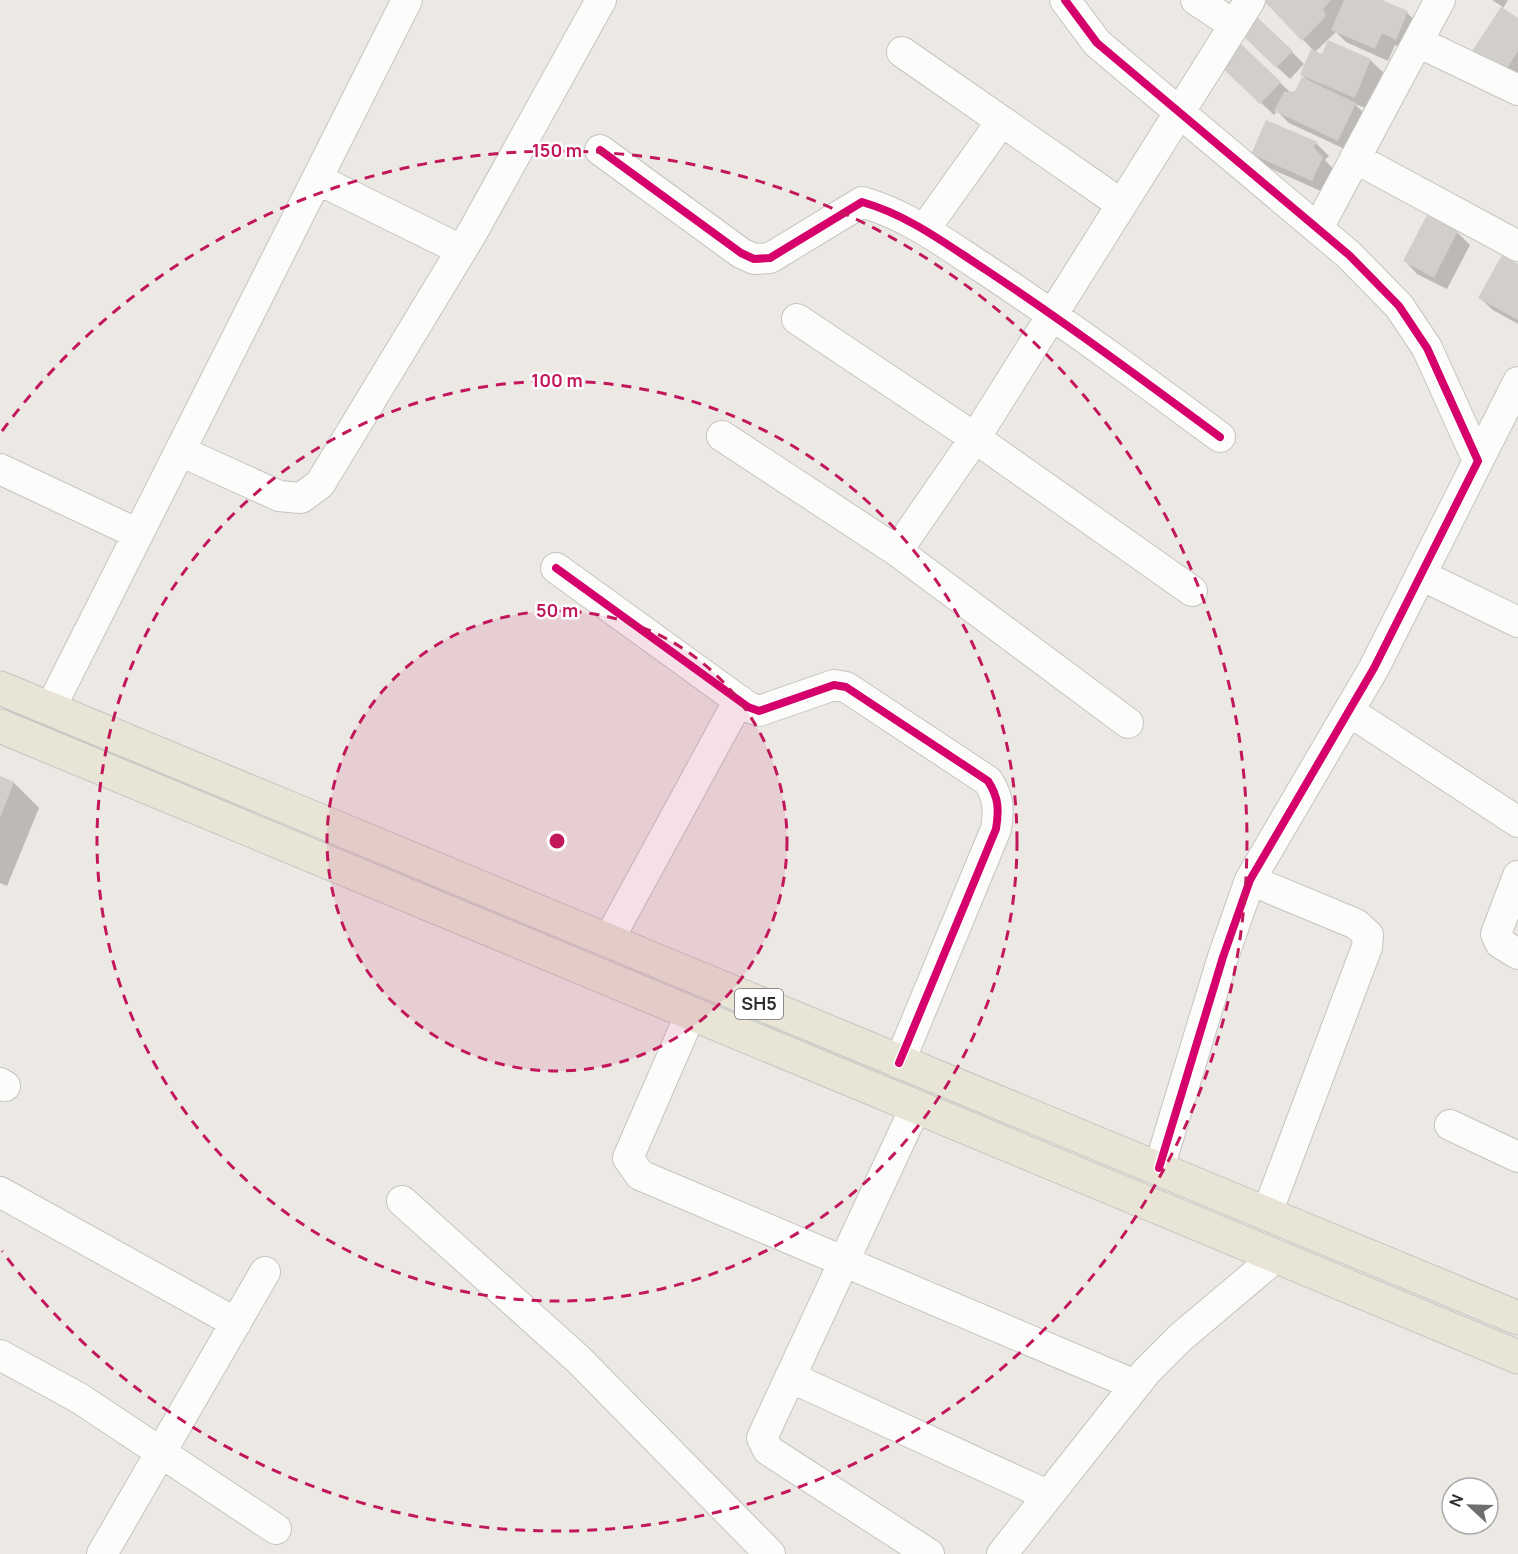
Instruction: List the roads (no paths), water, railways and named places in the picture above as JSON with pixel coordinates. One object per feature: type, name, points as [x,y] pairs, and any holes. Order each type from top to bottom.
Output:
[{"type":"main road","name":"SH5","points":[[0,688],[1518,1318]]},
{"type":"main road","name":"SH5","points":[[0,726],[1518,1357]]},
{"type":"street","points":[[50,709],[407,0]]},
{"type":"street","points":[[180,451],[279,496],[301,498],[320,484],[461,250],[601,0]]},
{"type":"street","points":[[1065,0],[1097,43],[1318,228],[1349,255],[1399,306],[1427,348],[1478,461]]},
{"type":"street","points":[[1196,0],[1234,25]]},
{"type":"street","points":[[897,551],[975,438],[1250,0]]},
{"type":"street","points":[[1318,228],[1440,0]]},
{"type":"street","points":[[1418,42],[1518,90]]},
{"type":"street","points":[[902,52],[1121,204]]},
{"type":"street","points":[[924,230],[1001,122]]},
{"type":"street","points":[[600,150],[741,253],[754,259],[770,258],[848,208],[862,202],[884,208],[924,230],[1052,314],[1220,436]]},
{"type":"street","points":[[1355,159],[1518,246]]},
{"type":"street","points":[[317,179],[461,250]]},
{"type":"street","points":[[796,319],[975,438],[1192,591]]},
{"type":"street","points":[[1159,1168],[1223,957],[1250,880],[1349,711],[1421,575],[1518,382]]},
{"type":"street","points":[[722,436],[897,551],[1128,723]]},
{"type":"street","points":[[0,468],[138,534]]},
{"type":"street","points":[[556,568],[739,700],[759,711],[834,685],[846,687],[988,781],[997,794],[999,811],[996,829],[899,1063]]},
{"type":"street","points":[[1421,575],[1518,622]]},
{"type":"street","points":[[608,941],[739,700]]},
{"type":"street","points":[[1349,711],[1518,822]]},
{"type":"street","points":[[1518,876],[1497,934],[1500,943],[1518,954]]},
{"type":"street","points":[[1250,880],[1356,924],[1368,935],[1367,947],[1267,1213]]},
{"type":"street","points":[[691,1013],[628,1158],[640,1175],[1135,1384]]},
{"type":"street","points":[[916,1106],[762,1438],[768,1450],[929,1554]]},
{"type":"street","points":[[1450,1125],[1518,1157]]},
{"type":"street","points":[[0,1192],[236,1323]]},
{"type":"street","points":[[402,1202],[578,1359],[770,1554]]},
{"type":"street","points":[[1002,1554],[1135,1384],[1181,1337],[1277,1256]]},
{"type":"street","points":[[102,1554],[265,1272]]},
{"type":"street","points":[[0,1355],[49,1380],[276,1529]]},
{"type":"street","points":[[790,1377],[1047,1495]]}]
